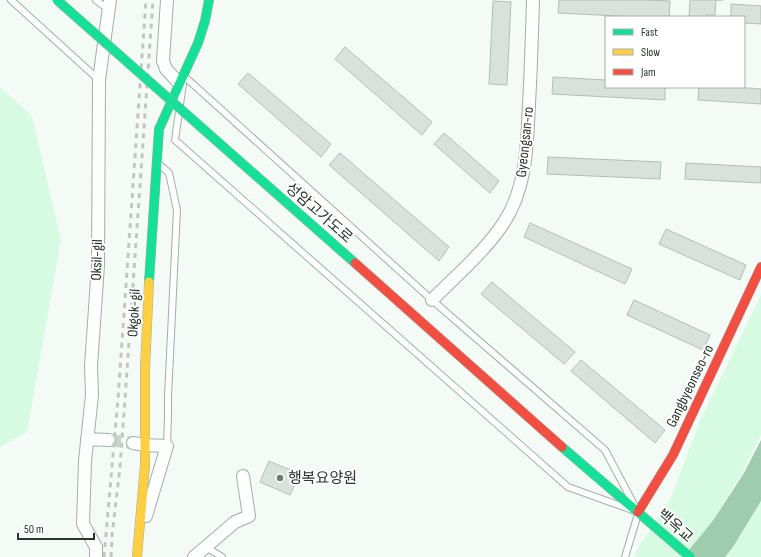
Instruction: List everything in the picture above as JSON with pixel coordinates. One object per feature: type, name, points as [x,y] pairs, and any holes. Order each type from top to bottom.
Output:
[{"type":"main road","name":"성암고가도로","points":[[57,0],[562,447],[640,514]]},
{"type":"main road","name":"Okgok-gil","points":[[137,557],[145,465],[138,444],[145,368],[148,294],[161,125],[182,80],[205,24],[209,0]]},
{"type":"main road","name":"Gangbyeonseo-ro","points":[[640,514],[673,455],[761,267]]},
{"type":"main road","name":"백옥교","points":[[640,514],[690,557]]},
{"type":"street","points":[[167,0],[163,61],[166,69],[182,80]]},
{"type":"street","name":"Gyeongsan-ro","points":[[432,300],[484,247],[503,224],[516,197],[524,170],[526,152],[533,0]]},
{"type":"street","name":"Oksil-gil","points":[[96,557],[96,548],[83,524],[87,439],[92,395],[91,366],[98,265],[99,80],[110,5]]},
{"type":"street","points":[[87,439],[108,440]]},
{"type":"street","points":[[138,444],[167,446],[139,538]]},
{"type":"street","points":[[194,557],[235,522],[249,516],[243,476]]},
{"type":"lane","points":[[11,0],[99,80]]},
{"type":"lane","points":[[96,0],[110,5]]},
{"type":"lane","points":[[182,80],[605,450],[640,514],[625,557]]},
{"type":"lane","points":[[182,80],[175,140],[568,487],[640,514]]},
{"type":"lane","points":[[157,163],[169,173],[177,210],[167,446]]},
{"type":"lane","points":[[206,547],[222,557]]},
{"type":"shaded area","points":[[0,87],[32,116],[61,240],[27,432],[0,447]]},
{"type":"shaded area","points":[[761,295],[761,435],[740,476],[712,522],[683,557],[634,557],[638,548],[670,500],[699,423]]},
{"type":"shaded area","points":[[761,440],[761,501],[733,547],[725,557],[683,557],[712,522],[744,473]]},
{"type":"shaded area","points":[[761,501],[761,557],[724,557],[740,536]]},
{"type":"building","points":[[559,0],[670,1],[669,16],[618,16],[558,13]]},
{"type":"building","points":[[690,0],[716,0],[715,15],[689,16]]},
{"type":"building","points":[[493,1],[511,2],[507,85],[489,84]]},
{"type":"building","points":[[731,4],[761,6],[761,24],[745,23],[745,16],[731,16]]},
{"type":"building","points":[[345,47],[432,122],[422,135],[335,59]]},
{"type":"building","points":[[248,73],[331,144],[321,157],[238,84]]},
{"type":"building","points":[[553,77],[605,80],[605,88],[665,88],[665,100],[552,94]]},
{"type":"building","points":[[699,88],[761,89],[761,104],[698,100]]},
{"type":"building","points":[[444,133],[499,181],[490,193],[434,144]]},
{"type":"building","points":[[340,153],[449,247],[439,261],[329,165]]},
{"type":"building","points":[[548,157],[661,162],[660,179],[547,174]]},
{"type":"building","points":[[686,163],[761,167],[761,183],[685,179]]},
{"type":"building","points":[[530,223],[632,269],[625,284],[524,237]]},
{"type":"building","points":[[666,229],[746,265],[740,280],[659,244]]},
{"type":"building","points":[[492,282],[575,352],[564,364],[481,294]]},
{"type":"building","points":[[634,300],[710,335],[703,350],[627,315]]},
{"type":"building","points":[[581,360],[665,430],[655,443],[571,371]]},
{"type":"building","name":"행복요양원","points":[[269,461],[300,474],[290,495],[260,482]]},
{"type":"tunnel","points":[[109,440],[133,443]]},
{"type":"railway","points":[[104,557],[118,399],[146,0]]},
{"type":"railway","points":[[111,557],[120,467],[153,0]]},
{"type":"traffic: fast","points":[[57,0],[355,263]]},
{"type":"traffic: fast","points":[[149,282],[159,129],[198,43],[205,21],[209,0]]},
{"type":"traffic: fast","points":[[562,447],[690,557]]},
{"type":"traffic: slow","points":[[137,557],[145,465],[145,368],[149,282]]},
{"type":"traffic: jam","points":[[355,263],[562,447]]},
{"type":"traffic: jam","points":[[638,512],[673,455],[761,267]]},
{"type":"place","name":"행복요양원","points":[[280,478]]}]
